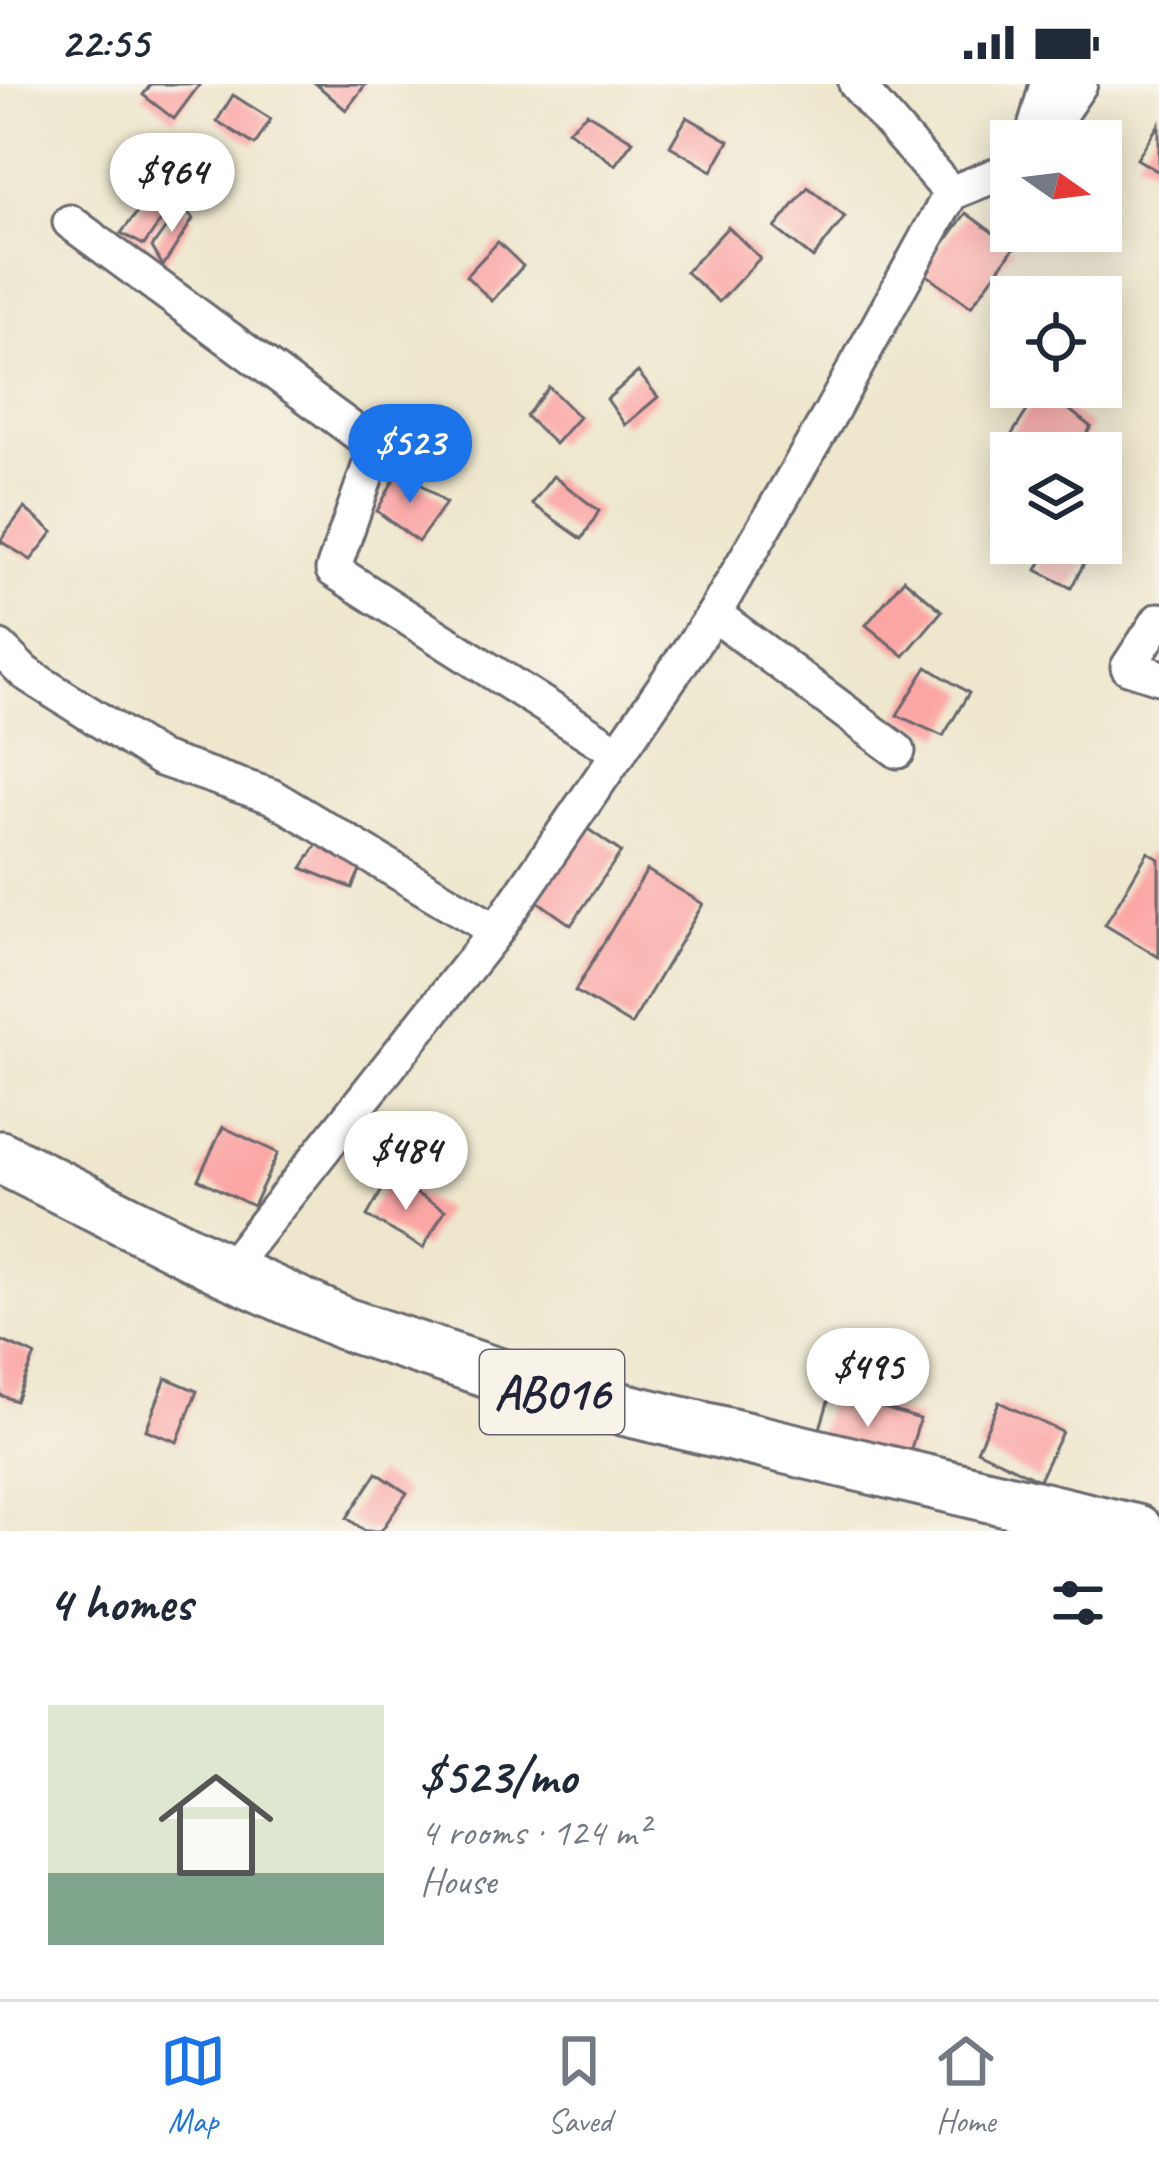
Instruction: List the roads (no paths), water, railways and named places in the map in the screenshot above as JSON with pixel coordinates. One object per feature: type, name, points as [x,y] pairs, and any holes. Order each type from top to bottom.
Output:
[{"type":"main road","name":"AB016","points":[[1,1159],[345,1324],[555,1393],[1136,1531]]},
{"type":"street","points":[[856,84],[951,193]]},
{"type":"street","points":[[1037,120],[1047,84]]},
{"type":"street","points":[[1055,120],[1080,84]]},
{"type":"street","points":[[227,1271],[496,931],[715,614],[951,193],[990,178]]},
{"type":"street","points":[[70,222],[376,447],[333,570],[619,753]]},
{"type":"street","points":[[715,614],[898,751]]},
{"type":"street","points":[[1159,620],[1128,667],[1159,677]]},
{"type":"street","points":[[0,648],[25,673],[160,759],[271,796],[496,931]]}]
